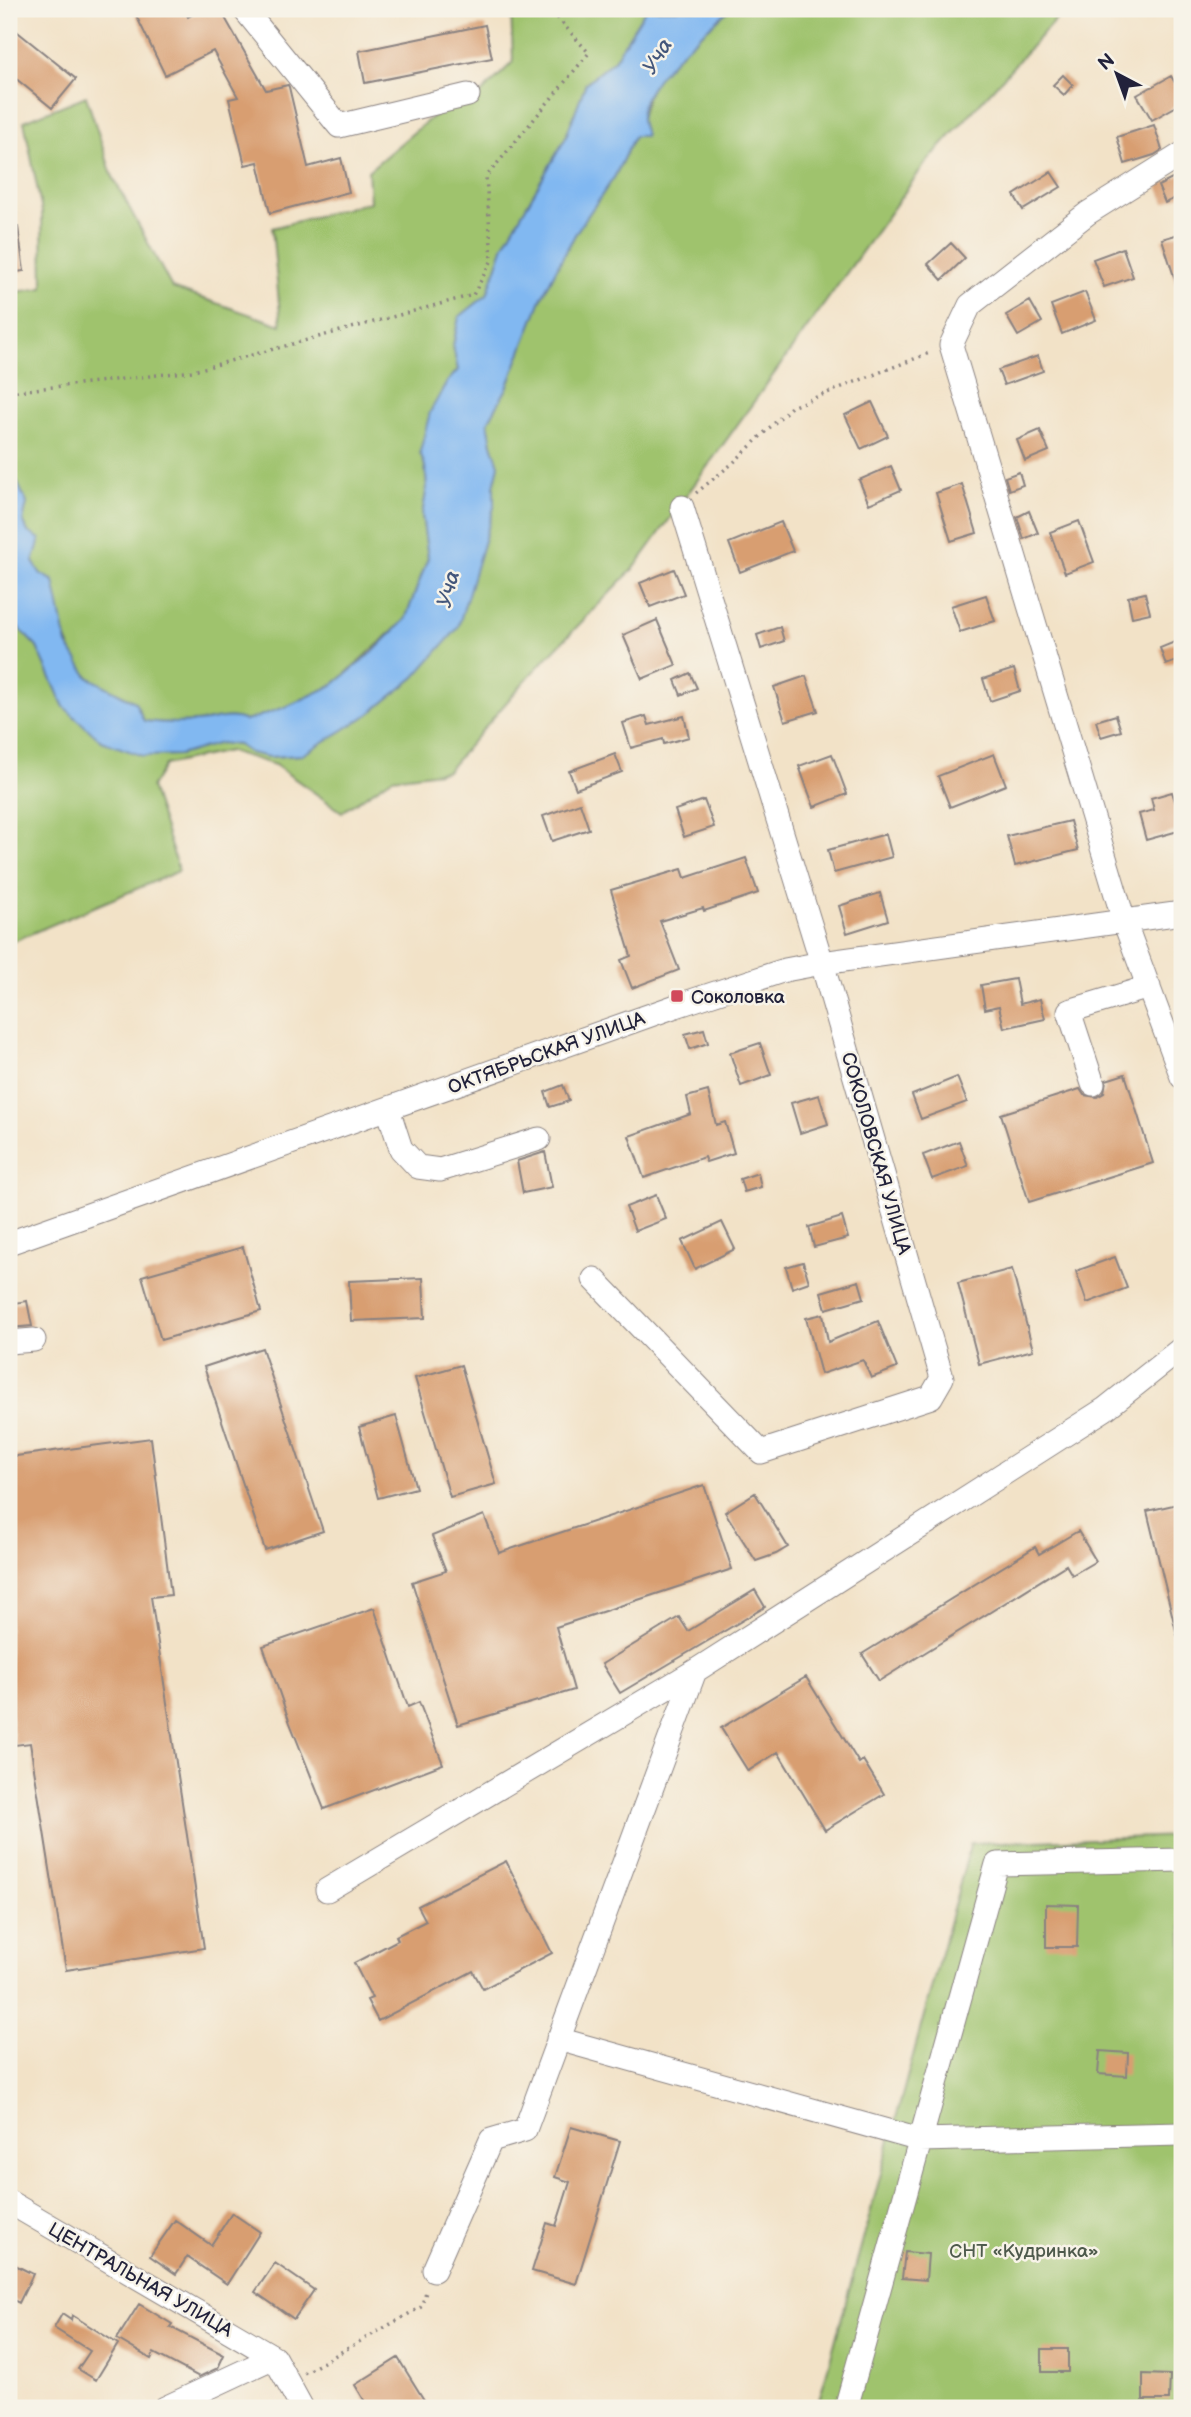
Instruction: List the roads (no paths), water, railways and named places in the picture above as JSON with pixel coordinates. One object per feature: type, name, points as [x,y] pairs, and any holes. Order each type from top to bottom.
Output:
[{"type":"street","points":[[244,9],[339,127],[468,95]]},
{"type":"street","points":[[1182,153],[1088,213],[970,305],[951,345],[1124,921],[1182,1077]]},
{"type":"street","name":"СОКОЛОВСКАЯ УЛИЦА","points":[[594,1279],[761,1452],[931,1397],[942,1378],[822,963],[682,507]]},
{"type":"street","name":"ОКТЯБРЬСКАЯ УЛИЦА","points":[[9,1243],[676,1006],[785,970],[1182,913]]},
{"type":"street","points":[[1093,1084],[1069,1011],[1149,987]]},
{"type":"street","points":[[387,1109],[401,1149],[418,1167],[440,1170],[539,1139]]},
{"type":"street","points":[[9,1342],[34,1339]]},
{"type":"street","points":[[327,1890],[695,1671],[1105,1409],[1182,1348]]},
{"type":"street","points":[[434,2270],[491,2140],[525,2130],[695,1671]]},
{"type":"street","points":[[846,2408],[997,1864],[1182,1860]]},
{"type":"street","points":[[558,2039],[920,2140],[1182,2134]]},
{"type":"street","name":"ЦЕНТРАЛЬНАЯ УЛИЦА","points":[[9,2202],[274,2357]]},
{"type":"street","points":[[165,2408],[274,2357],[302,2408]]},
{"type":"water","name":"Уча","points":[[646,9],[730,9],[676,57],[652,87],[644,101],[641,115],[645,136],[634,136],[615,176],[577,231],[542,297],[507,388],[488,422],[499,465],[494,486],[494,507],[458,628],[415,677],[369,714],[302,755],[269,757],[250,753],[238,745],[220,743],[179,755],[143,756],[101,741],[64,707],[37,647],[13,622],[9,610],[9,465],[27,503],[23,521],[28,532],[40,539],[33,562],[41,574],[54,581],[67,644],[88,677],[135,702],[144,721],[183,723],[227,718],[246,721],[288,706],[333,685],[373,652],[405,620],[428,558],[422,515],[427,487],[425,466],[420,452],[430,412],[447,382],[458,370],[453,346],[459,317],[487,295],[504,245],[565,139],[586,83],[614,60]]},
{"type":"place","name":"Соколовка","points":[[677,996]]},
{"type":"park label","name":"СНТ «Кудринка»","points":[[1024,2250]]}]
